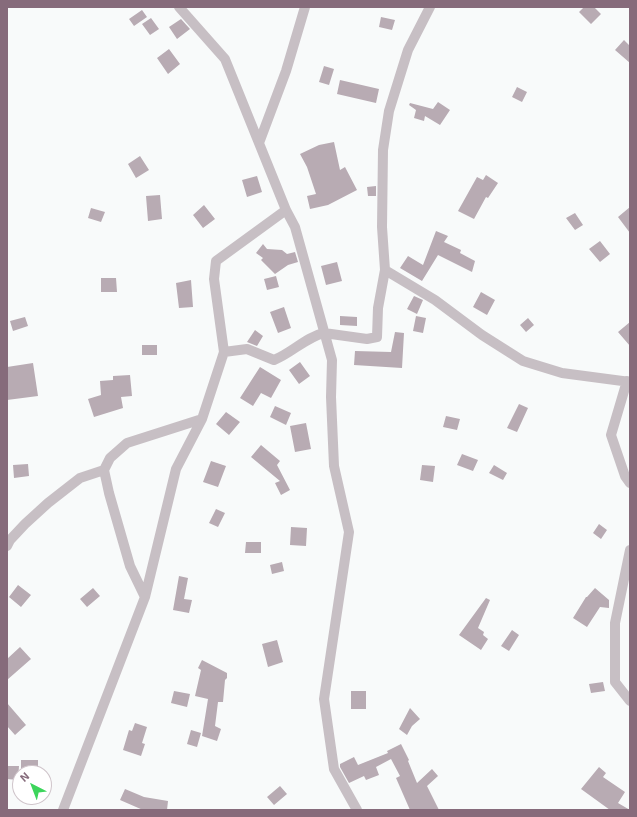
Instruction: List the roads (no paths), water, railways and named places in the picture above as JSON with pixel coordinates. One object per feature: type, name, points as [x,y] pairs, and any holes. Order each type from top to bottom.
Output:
[{"type":"street","points":[[179,7],[225,59],[286,210],[295,227],[332,360],[334,466],[349,532],[324,700],[334,769],[357,810]]},
{"type":"street","points":[[259,143],[286,71],[305,7]]},
{"type":"street","points":[[224,352],[247,349],[274,360],[284,356],[317,335],[324,333],[367,339],[377,336],[378,308],[385,270],[382,227],[383,150],[388,111],[408,50],[430,7]]},
{"type":"street","points":[[63,810],[145,597],[176,469],[202,419],[224,352],[214,279],[216,261],[286,210]]},
{"type":"street","points":[[385,270],[435,300],[482,335],[523,361],[562,373],[628,382],[611,435],[625,476],[630,483]]},
{"type":"street","points":[[145,597],[130,566],[104,470],[110,458],[127,443],[202,419]]},
{"type":"street","points":[[7,546],[25,524],[48,503],[80,478],[104,470]]},
{"type":"street","points":[[630,550],[615,623],[614,682],[630,701]]}]
